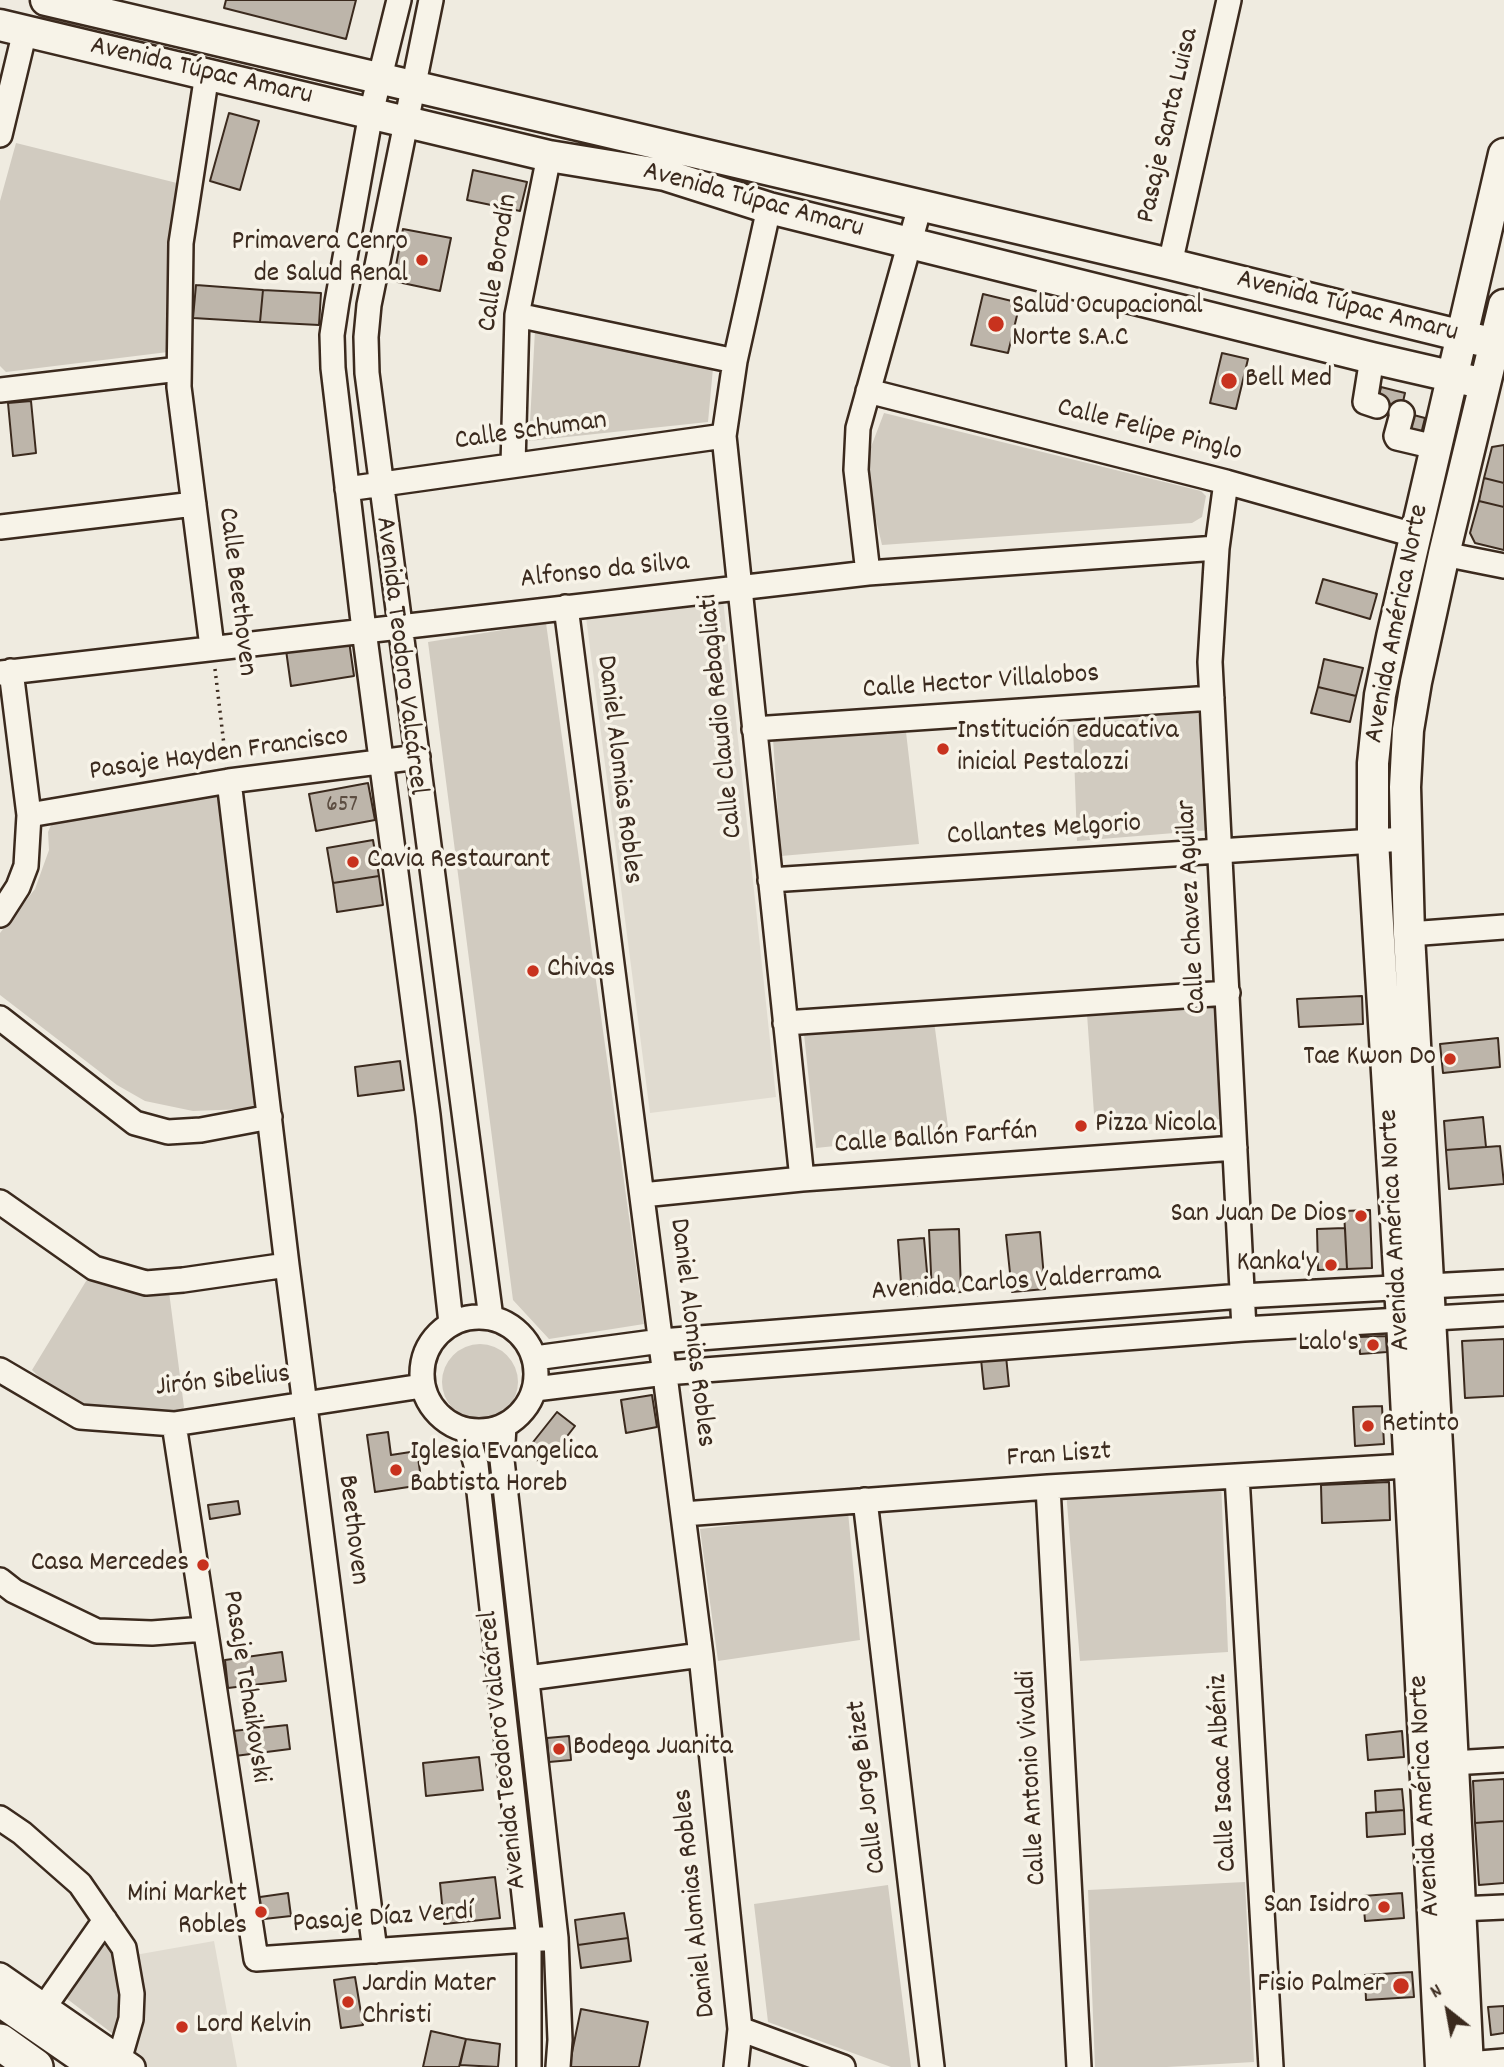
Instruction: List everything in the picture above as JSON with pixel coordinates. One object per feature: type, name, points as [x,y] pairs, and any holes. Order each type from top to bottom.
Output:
[{"type":"highway","points":[[0,1998],[118,2064]]},
{"type":"highway","points":[[0,2042],[35,2067]]},
{"type":"main road","name":"Avenida Túpac Amaru","points":[[46,0],[1499,344]]},
{"type":"main road","name":"Avenida Túpac Amaru","points":[[12,28],[549,156],[665,175],[769,208],[1495,386]]},
{"type":"main road","name":"Avenida América Norte","points":[[1459,2066],[1414,1286],[1373,841],[1373,763],[1380,695],[1414,535],[1504,154]]},
{"type":"main road","name":"Avenida América Norte","points":[[1414,1286],[1405,839],[1408,730],[1416,682],[1468,452],[1495,386],[1504,305]]},
{"type":"main road","points":[[1386,361],[1413,324]]},
{"type":"main road","points":[[1435,447],[1468,452]]},
{"type":"main road","name":"Avenida América Norte","points":[[1424,1465],[1452,1763],[1459,1909],[1459,2066]]},
{"type":"street","name":"Avenida Teodoro Valcárcel","points":[[399,0],[371,113],[337,302],[332,335],[333,368],[364,630],[428,1115],[451,1323]]},
{"type":"street","name":"Avenida Teodoro Valcárcel","points":[[431,0],[369,305],[367,373],[491,1318]]},
{"type":"street","name":"Pasaje Santa Luisa","points":[[1170,264],[1229,0]]},
{"type":"street","points":[[0,135],[12,28]]},
{"type":"street","name":"Calle Beethoven","points":[[207,74],[181,243],[179,387],[212,648]]},
{"type":"street","name":"Calle Borodín","points":[[513,465],[517,315],[549,156]]},
{"type":"street","points":[[868,573],[856,470],[858,428],[920,205]]},
{"type":"street","name":"Calle Claudio Rebagliati","points":[[769,208],[735,361],[724,436],[802,1179]]},
{"type":"street","points":[[517,315],[735,361]]},
{"type":"street","points":[[1377,406],[1365,402],[1386,361]]},
{"type":"street","points":[[0,390],[179,369]]},
{"type":"street","name":"Calle Felipe Pinglo","points":[[868,391],[1226,482],[1414,535]]},
{"type":"street","points":[[1401,412],[1397,438],[1435,447]]},
{"type":"street","name":"Calle Schuman","points":[[347,489],[724,436]]},
{"type":"street","name":"Calle Chavez Aguilar","points":[[1226,482],[1217,548],[1210,662],[1244,1329]]},
{"type":"street","points":[[0,527],[194,504]]},
{"type":"street","name":"Alfonso da Silva","points":[[5,672],[868,573],[1217,548]]},
{"type":"street","points":[[1444,554],[1504,566]]},
{"type":"street","name":"Daniel Alomias Robles","points":[[566,607],[701,1655],[740,2029],[736,2067]]},
{"type":"street","points":[[0,915],[18,887],[26,866],[29,815],[5,672]]},
{"type":"street","name":"Calle Hector Villalobos","points":[[754,729],[1212,698]]},
{"type":"street","name":"Pasaje Hayden Francisco","points":[[29,815],[229,781],[418,757]]},
{"type":"street","points":[[0,1018],[135,1123],[168,1132],[201,1130],[270,1117],[229,781]]},
{"type":"street","name":"Collantes Melgorio","points":[[770,880],[1405,839]]},
{"type":"street","points":[[1409,934],[1504,927]]},
{"type":"street","points":[[785,1023],[1228,993]]},
{"type":"street","points":[[428,1115],[464,1109]]},
{"type":"street","name":"Beethoven","points":[[270,1117],[375,1951]]},
{"type":"street","name":"Calle Ballón Farfán","points":[[642,1195],[802,1179],[1235,1149]]},
{"type":"street","points":[[0,1202],[94,1268],[146,1283],[287,1265]]},
{"type":"street","name":"Avenida Carlos Valderrama","points":[[535,1358],[661,1341],[1242,1296],[1504,1282]]},
{"type":"street","points":[[535,1389],[665,1373],[1244,1329],[1504,1314]]},
{"type":"street","points":[[470,1317],[491,1318],[506,1323],[519,1332],[528,1344],[535,1358],[535,1389],[523,1411],[504,1426],[485,1432],[467,1431],[451,1425],[438,1415],[428,1402],[422,1387],[422,1367],[427,1349],[451,1323],[470,1317]]},
{"type":"street","name":"Jirón Sibelius","points":[[0,1370],[80,1417],[174,1424],[422,1387]]},
{"type":"street","name":"Pasaje Tchaikovski","points":[[174,1424],[256,1959]]},
{"type":"street","name":"Avenida Teodoro Valcárcel","points":[[504,1426],[502,1460],[556,1938],[560,2040],[558,2067]]},
{"type":"street","name":"Avenida Teodoro Valcárcel","points":[[467,1431],[476,1465],[529,1940],[529,2067]]},
{"type":"street","name":"Fran Liszt","points":[[683,1514],[1048,1487],[1424,1465]]},
{"type":"street","name":"Calle Isaac Albéniz","points":[[1237,1476],[1271,2067]]},
{"type":"street","name":"Calle Antonio Vivaldi","points":[[1048,1487],[1079,2067]]},
{"type":"street","name":"Calle Jorge Bizet","points":[[865,1500],[932,2067]]},
{"type":"street","points":[[0,1580],[14,1591],[97,1631],[152,1633],[205,1629]]},
{"type":"street","points":[[528,1678],[701,1655]]},
{"type":"street","points":[[1452,1763],[1504,1760]]},
{"type":"street","points":[[0,1818],[22,1833],[80,1884],[124,1948],[132,1994],[131,2019],[118,2064],[45,2006],[0,1975]]},
{"type":"street","points":[[1459,1909],[1504,1907]]},
{"type":"street","points":[[45,2006],[105,1920]]},
{"type":"street","name":"Pasaje Díaz Verdí","points":[[256,1959],[556,1938]]},
{"type":"street","points":[[740,2029],[843,2067]]},
{"type":"street","points":[[1459,2066],[1504,2061]]},
{"type":"path","name":"Calle Beethoven","points":[[212,648],[229,781]]},
{"type":"shaded area","points":[[16,143],[185,185],[181,243],[169,276],[168,352],[6,372],[0,366],[0,201]]},
{"type":"shaded area","points":[[535,330],[713,368],[708,422],[529,441]]},
{"type":"shaded area","points":[[884,413],[1201,491],[1206,496],[1202,517],[1192,523],[882,545],[867,474],[871,447]]},
{"type":"shaded area","points":[[723,599],[776,1097],[650,1113],[586,617]]},
{"type":"shaded area","name":"Chivas","points":[[546,623],[644,1324],[549,1339],[513,1300],[428,642]]},
{"type":"shaded area","points":[[1198,712],[1211,830],[1077,841],[1073,725]]},
{"type":"shaded area","points":[[906,732],[919,844],[781,856],[773,739]]},
{"type":"shaded area","points":[[224,796],[260,1106],[193,1111],[145,1101],[117,1085],[0,995],[0,933],[35,889],[49,850],[48,832],[55,816]]},
{"type":"shaded area","points":[[1219,1005],[1223,1119],[1095,1128],[1087,1014]]},
{"type":"shaded area","points":[[934,1021],[949,1134],[816,1148],[804,1034]]},
{"type":"shaded area","points":[[94,1268],[168,1284],[184,1407],[174,1424],[80,1417],[68,1396],[32,1370]]},
{"type":"shaded area","points":[[480,1344],[495,1347],[507,1355],[515,1367],[518,1382],[515,1397],[507,1409],[495,1417],[480,1420],[465,1417],[453,1409],[445,1397],[442,1382],[445,1367],[453,1355],[465,1347]]},
{"type":"shaded area","points":[[1221,1481],[1228,1652],[1080,1661],[1066,1491]]},
{"type":"shaded area","points":[[848,1512],[860,1640],[718,1661],[700,1529]]},
{"type":"shaded area","points":[[1245,1882],[1254,2062],[1167,2067],[1095,2067],[1088,1890]]},
{"type":"shaded area","points":[[888,1885],[911,2067],[891,2067],[768,2022],[754,1904]]},
{"type":"shaded area","points":[[105,1940],[115,1942],[125,2016],[113,2034],[66,1998],[99,1944]]},
{"type":"shaded area","name":"Lord Kelvin","points":[[214,1941],[237,2067],[138,2067],[125,2058],[135,1955]]},
{"type":"building","points":[[226,0],[356,0],[346,39],[224,8]]},
{"type":"building","points":[[229,113],[259,121],[240,190],[210,181]]},
{"type":"building","points":[[473,170],[527,182],[520,211],[467,200]]},
{"type":"building","name":"Primavera Cenro de Salud Renal","points":[[403,229],[451,238],[440,291],[393,281]]},
{"type":"building","points":[[196,285],[263,290],[260,322],[193,318]]},
{"type":"building","points":[[263,290],[321,293],[319,325],[260,322]]},
{"type":"building","name":"Salud Ocupacional Norte S.A.C","points":[[983,294],[1020,303],[1008,353],[971,345]]},
{"type":"building","name":"Bell Med","points":[[1222,353],[1248,359],[1236,409],[1210,403]]},
{"type":"building","points":[[1381,387],[1405,393],[1400,415],[1376,409]]},
{"type":"building","points":[[31,401],[36,453],[13,456],[8,403]]},
{"type":"building","points":[[1406,413],[1425,418],[1421,434],[1401,428]]},
{"type":"building","points":[[1504,445],[1504,483],[1484,478],[1492,447]]},
{"type":"building","points":[[1484,478],[1504,483],[1504,507],[1479,501]]},
{"type":"building","points":[[1479,501],[1504,507],[1504,550],[1475,543],[1470,533]]},
{"type":"building","points":[[1323,579],[1377,594],[1370,619],[1316,603]]},
{"type":"building","points":[[349,641],[354,676],[291,686],[286,650]]},
{"type":"building","points":[[1324,659],[1363,668],[1356,696],[1318,687]]},
{"type":"building","points":[[1318,687],[1356,696],[1350,722],[1311,713]]},
{"type":"building","points":[[368,783],[375,820],[316,831],[309,794]]},
{"type":"building","name":"Cavia Restaurant","points":[[373,840],[379,876],[333,883],[327,848]]},
{"type":"building","points":[[379,876],[383,905],[337,912],[333,883]]},
{"type":"building","points":[[1362,996],[1363,1024],[1299,1027],[1297,999]]},
{"type":"building","points":[[1498,1038],[1500,1067],[1443,1073],[1440,1044]]},
{"type":"building","points":[[400,1061],[404,1090],[358,1096],[355,1067]]},
{"type":"building","points":[[1483,1117],[1486,1147],[1446,1150],[1444,1121]]},
{"type":"building","points":[[1500,1146],[1504,1184],[1449,1189],[1446,1150]]},
{"type":"building","points":[[1370,1210],[1372,1268],[1347,1269],[1344,1211]]},
{"type":"building","points":[[1345,1228],[1347,1269],[1318,1270],[1317,1229]]},
{"type":"building","points":[[959,1229],[961,1292],[932,1294],[929,1230]]},
{"type":"building","points":[[1040,1232],[1045,1289],[1012,1292],[1006,1235]]},
{"type":"building","points":[[924,1238],[929,1295],[902,1297],[898,1240]]},
{"type":"building","name":"Lalo's","points":[[1386,1336],[1387,1352],[1360,1354],[1359,1337]]},
{"type":"building","points":[[1504,1339],[1504,1396],[1465,1398],[1462,1341]]},
{"type":"building","points":[[1006,1356],[1009,1386],[984,1389],[981,1359]]},
{"type":"building","points":[[652,1395],[657,1427],[626,1433],[621,1400]]},
{"type":"building","name":"Retinto","points":[[1382,1406],[1384,1444],[1355,1446],[1353,1407]]},
{"type":"building","points":[[557,1412],[575,1426],[544,1466],[526,1451]]},
{"type":"building","name":"Iglesia Evangelica Babtista Horeb","points":[[388,1432],[391,1455],[417,1451],[422,1485],[375,1492],[367,1435]]},
{"type":"building","points":[[1389,1482],[1390,1520],[1322,1523],[1321,1485]]},
{"type":"building","points":[[238,1501],[240,1514],[210,1519],[208,1505]]},
{"type":"building","points":[[282,1652],[286,1681],[228,1688],[225,1660]]},
{"type":"building","points":[[287,1725],[290,1749],[235,1756],[233,1731]]},
{"type":"building","points":[[1402,1731],[1404,1757],[1368,1760],[1366,1735]]},
{"type":"building","name":"Bodega Juanita","points":[[569,1736],[571,1760],[549,1762],[547,1738]]},
{"type":"building","points":[[479,1757],[483,1790],[426,1796],[423,1763]]},
{"type":"building","points":[[1504,1779],[1504,1821],[1475,1823],[1473,1781]]},
{"type":"building","points":[[1402,1789],[1404,1810],[1376,1812],[1375,1791]]},
{"type":"building","points":[[1404,1810],[1405,1834],[1367,1837],[1366,1813]]},
{"type":"building","points":[[1504,1821],[1504,1883],[1479,1885],[1475,1823]]},
{"type":"building","points":[[495,1877],[500,1918],[444,1924],[440,1883]]},
{"type":"building","points":[[288,1893],[291,1916],[255,1920],[253,1898]]},
{"type":"building","name":"San Isidro","points":[[1402,1893],[1404,1918],[1365,1921],[1363,1896]]},
{"type":"building","points":[[624,1913],[628,1938],[578,1945],[575,1920]]},
{"type":"building","points":[[628,1938],[631,1961],[581,1968],[578,1945]]},
{"type":"building","points":[[1412,1972],[1414,1997],[1366,2000],[1365,1975]]},
{"type":"building","name":"Jardin Mater Christi","points":[[355,1977],[363,2025],[341,2028],[334,1980]]},
{"type":"building","points":[[1504,2006],[1504,2033],[1491,2035],[1488,2007]]},
{"type":"building","points":[[581,2009],[648,2022],[639,2067],[569,2067]]},
{"type":"building","points":[[431,2031],[466,2039],[459,2067],[423,2067]]},
{"type":"building","points":[[466,2039],[500,2044],[498,2067],[460,2065]]},
{"type":"place","name":"Primavera Cenro de Salud Renal","points":[[422,260]]},
{"type":"place","name":"Salud Ocupacional Norte S.A.C","points":[[996,324]]},
{"type":"place","name":"Bell Med","points":[[1229,381]]},
{"type":"place","name":"Institución educativa inicial Pestalozzi","points":[[943,749]]},
{"type":"place","name":"Cavia Restaurant","points":[[353,862]]},
{"type":"place","name":"Chivas","points":[[533,971]]},
{"type":"place","name":"Tae Kwon Do","points":[[1450,1059]]},
{"type":"place","name":"Pizza Nicola","points":[[1081,1126]]},
{"type":"place","name":"San Juan De Dios","points":[[1361,1216]]},
{"type":"place","name":"Kanka'y","points":[[1331,1265]]},
{"type":"place","name":"Lalo's","points":[[1373,1345]]},
{"type":"place","name":"Retinto","points":[[1368,1426]]},
{"type":"place","name":"Iglesia Evangelica Babtista Horeb","points":[[396,1470]]},
{"type":"place","name":"Casa Mercedes","points":[[203,1565]]},
{"type":"place","name":"Bodega Juanita","points":[[559,1749]]},
{"type":"place","name":"San Isidro","points":[[1384,1907]]},
{"type":"place","name":"Mini Market Robles","points":[[261,1912]]},
{"type":"place","name":"Fisio Palmer","points":[[1401,1986]]},
{"type":"place","name":"Jardin Mater Christi","points":[[348,2002]]},
{"type":"place","name":"Lord Kelvin","points":[[182,2027]]}]
